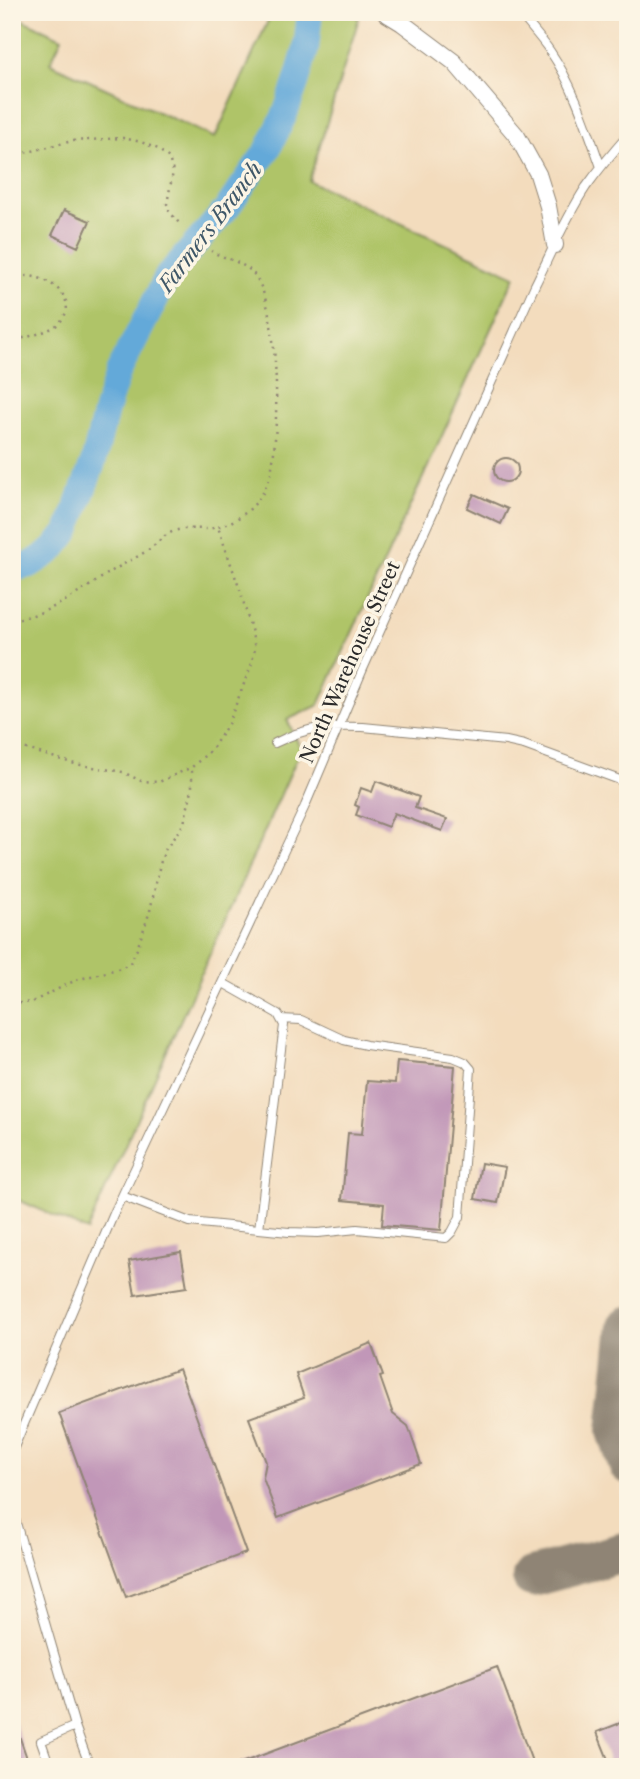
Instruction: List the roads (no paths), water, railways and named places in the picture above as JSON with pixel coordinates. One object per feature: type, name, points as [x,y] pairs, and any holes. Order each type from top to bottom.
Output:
[{"type":"street","points":[[384,12],[454,62],[517,136],[538,174],[548,206],[555,245]]},
{"type":"lane","points":[[519,12],[550,52],[571,89],[601,167]]},
{"type":"lane","name":"North Warehouse Street","points":[[12,1451],[115,1211],[305,806],[363,669],[555,245],[585,189],[628,135]]},
{"type":"lane","points":[[275,743],[320,726],[363,727],[506,741],[628,783]]},
{"type":"lane","points":[[223,983],[278,1014],[285,1025],[259,1229]]},
{"type":"lane","points":[[122,1196],[190,1222],[318,1233],[357,1229],[446,1238],[452,1232],[460,1217],[471,1069],[465,1062],[453,1057],[366,1045],[344,1040],[301,1020],[281,1019]]},
{"type":"lane","points":[[12,1509],[75,1726],[90,1767]]},
{"type":"lane","points":[[50,1767],[41,1741],[75,1726]]},
{"type":"waterway","name":"Farmers Branch","points":[[12,569],[30,565],[53,550],[68,531],[94,460],[118,373],[168,275],[227,208],[268,149],[296,83],[306,49],[310,12]]}]
